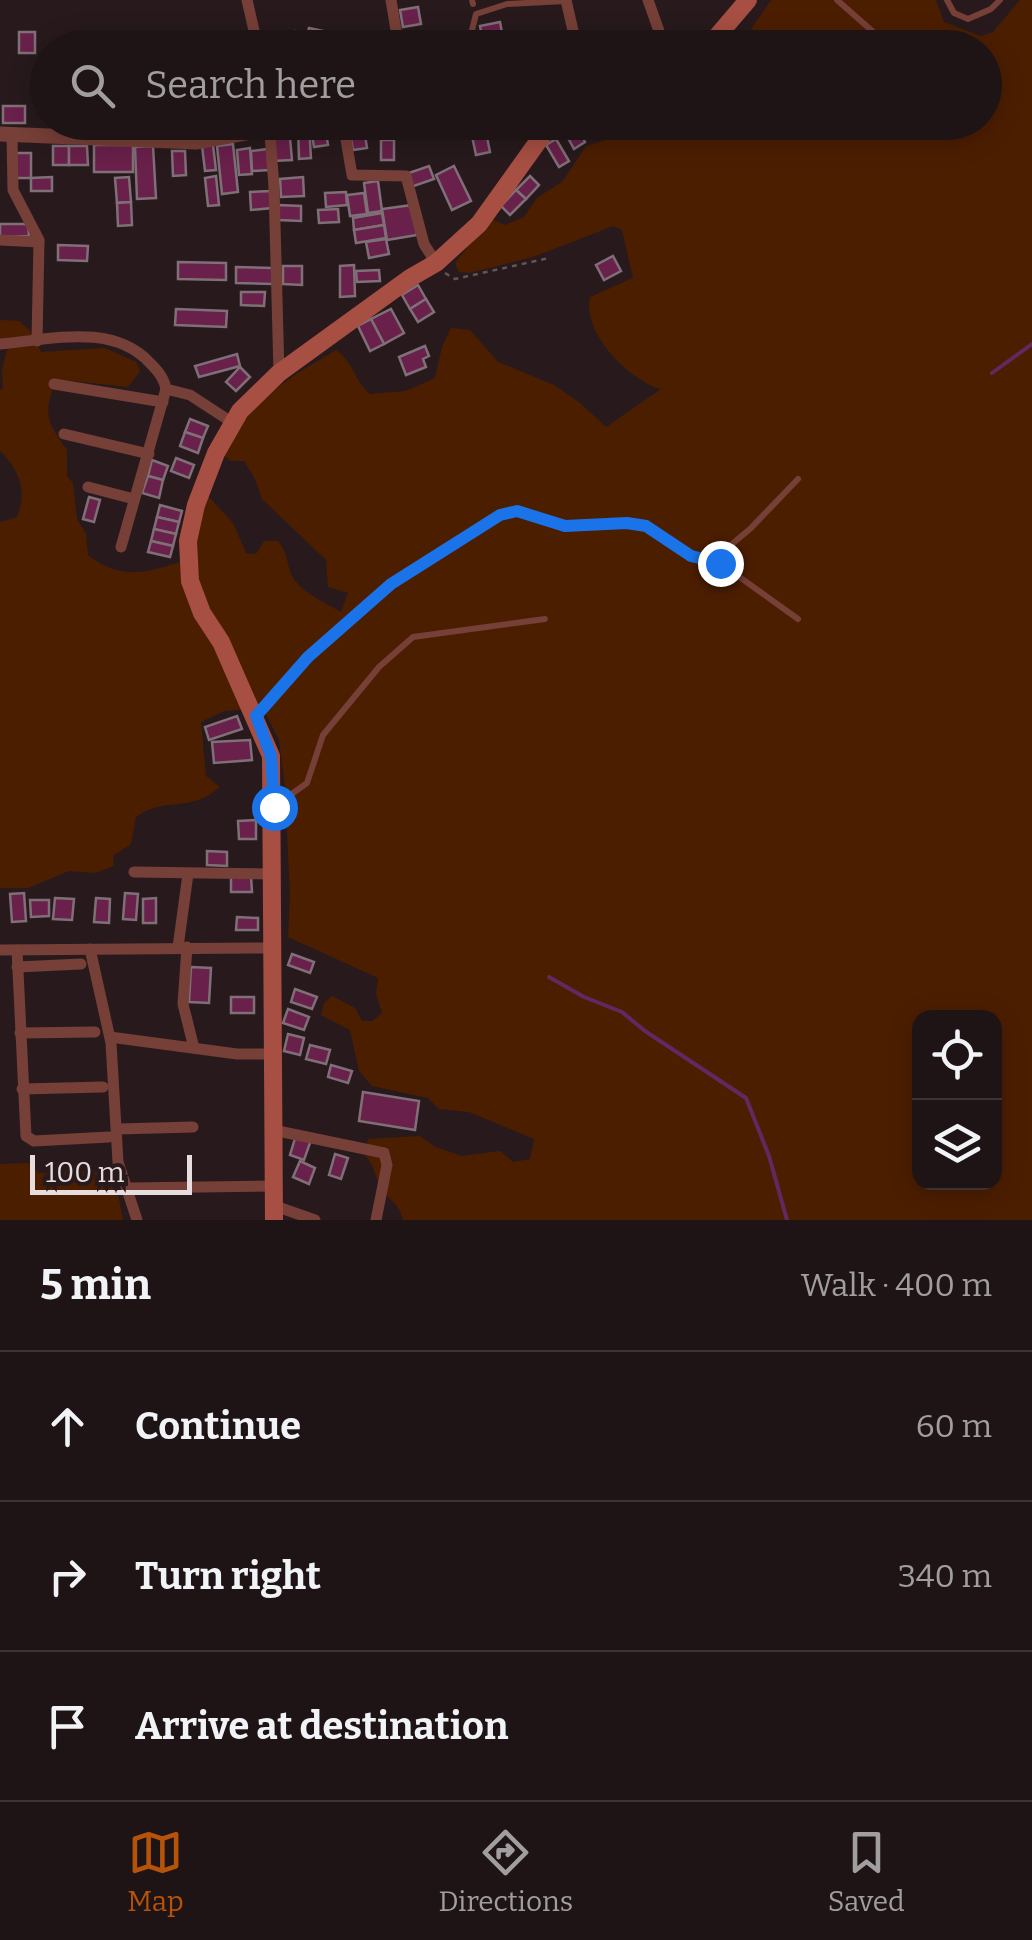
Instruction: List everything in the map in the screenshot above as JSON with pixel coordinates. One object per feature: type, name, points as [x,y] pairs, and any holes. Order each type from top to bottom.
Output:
[{"type":"main road","points":[[722,30],[748,0]]},
{"type":"main road","points":[[275,1213],[271,756],[222,642],[202,614],[190,581],[188,541],[196,505],[216,453],[240,411],[278,373],[436,263],[479,224],[539,140]]},
{"type":"street","points":[[247,0],[254,30]]},
{"type":"street","points":[[391,0],[396,30]]},
{"type":"street","points":[[648,0],[659,30]]},
{"type":"street","points":[[566,1],[572,30]]},
{"type":"street","points":[[6,134],[13,190],[39,242],[37,341]]},
{"type":"street","points":[[132,140],[186,140]]},
{"type":"street","points":[[270,140],[278,373]]},
{"type":"street","points":[[346,140],[352,175],[406,176],[424,244],[436,263]]},
{"type":"street","points":[[0,240],[39,242]]},
{"type":"street","points":[[0,344],[102,336],[124,341],[148,359],[165,382],[122,548]]},
{"type":"street","points":[[54,384],[190,395],[233,424]]},
{"type":"street","points":[[64,434],[149,454]]},
{"type":"street","points":[[88,487],[134,499]]},
{"type":"street","points":[[134,872],[272,874]]},
{"type":"street","points":[[188,874],[182,947],[183,1004],[194,1048]]},
{"type":"street","points":[[0,950],[270,948]]},
{"type":"street","points":[[90,949],[110,1037],[113,1133],[118,1162],[137,1220]]},
{"type":"street","points":[[16,950],[28,1139],[193,1127]]},
{"type":"street","points":[[17,967],[81,964]]},
{"type":"street","points":[[20,1033],[94,1032]]},
{"type":"street","points":[[110,1037],[237,1054],[273,1054]]},
{"type":"street","points":[[22,1089],[104,1087]]},
{"type":"street","points":[[273,1130],[384,1153],[387,1165],[376,1220]]},
{"type":"street","points":[[129,1188],[273,1186]]},
{"type":"street","points":[[275,1213],[315,1220]]},
{"type":"lane","points":[[837,0],[870,30]]},
{"type":"lane","points":[[947,0],[954,13],[968,19],[991,9],[1000,0]]},
{"type":"lane","points":[[473,30],[476,14],[489,7],[566,1]]},
{"type":"lane","points":[[713,560],[750,530],[798,479]]},
{"type":"lane","points":[[256,716],[308,657],[391,584],[500,515],[517,511],[565,526],[646,526],[691,556],[713,560],[798,618]]},
{"type":"lane","points":[[274,807],[307,782],[322,735],[379,667],[413,637],[545,619]]},
{"type":"path","points":[[436,263],[455,279],[549,258]]},
{"type":"shaded area","points":[[771,0],[936,0],[944,22],[965,30],[751,30]]},
{"type":"shaded area","points":[[1020,0],[1032,0],[1032,1220],[403,1220],[365,1155],[368,1139],[419,1136],[462,1156],[500,1151],[513,1162],[530,1159],[534,1139],[469,1112],[439,1109],[428,1098],[372,1086],[359,1071],[350,1030],[321,1015],[324,1003],[332,996],[355,1008],[362,1021],[372,1021],[382,1013],[376,994],[378,978],[288,937],[285,786],[279,740],[263,708],[224,711],[201,722],[206,776],[220,787],[198,800],[158,807],[136,817],[131,844],[113,856],[114,866],[96,873],[69,871],[28,888],[0,888],[0,522],[17,517],[22,498],[17,473],[0,451],[0,390],[8,347],[0,339],[0,320],[19,321],[30,331],[41,352],[105,348],[136,362],[140,371],[128,387],[56,379],[52,391],[49,417],[67,450],[67,476],[73,483],[77,519],[86,534],[88,555],[101,564],[127,572],[152,570],[193,558],[207,495],[233,523],[246,553],[256,554],[264,541],[278,541],[298,584],[341,612],[348,593],[328,587],[326,560],[262,499],[244,461],[231,461],[222,454],[244,420],[285,382],[336,350],[370,394],[406,391],[435,378],[451,328],[470,330],[498,362],[554,385],[606,427],[661,389],[635,376],[610,353],[589,311],[590,297],[633,278],[622,230],[613,226],[533,257],[459,272],[455,263],[491,219],[505,225],[524,217],[537,198],[563,181],[586,146],[605,140],[1002,140],[1002,30],[995,30]]},
{"type":"shaded area","points":[[28,1163],[39,1173],[113,1169],[123,1220],[0,1220],[0,1164]]},
{"type":"building","points":[[418,7],[421,24],[403,27],[400,10]]},
{"type":"building","points":[[500,22],[502,30],[481,30],[480,26]]},
{"type":"building","points":[[19,32],[30,32],[30,53],[19,53]]},
{"type":"building","points":[[3,106],[25,106],[25,123],[3,123]]},
{"type":"building","points":[[272,140],[290,140],[292,160],[273,161]]},
{"type":"building","points":[[298,140],[310,140],[311,158],[299,159]]},
{"type":"building","points":[[313,140],[327,140],[328,145],[314,147]]},
{"type":"building","points":[[351,140],[366,140],[367,148],[353,150]]},
{"type":"building","points":[[381,140],[394,140],[394,160],[381,160]]},
{"type":"building","points":[[473,140],[488,140],[490,152],[476,155]]},
{"type":"building","points":[[557,140],[569,161],[559,167],[546,145]]},
{"type":"building","points":[[569,140],[584,140],[585,142],[574,149]]},
{"type":"building","points":[[233,144],[238,192],[222,194],[217,146]]},
{"type":"building","points":[[94,145],[133,145],[133,172],[94,172]]},
{"type":"building","points":[[213,145],[216,170],[205,171],[202,146]]},
{"type":"building","points":[[53,146],[69,146],[69,165],[53,165]]},
{"type":"building","points":[[69,146],[87,146],[88,165],[69,165]]},
{"type":"building","points":[[153,146],[156,198],[137,199],[135,147]]},
{"type":"building","points":[[250,148],[252,174],[239,175],[237,150]]},
{"type":"building","points":[[268,149],[269,170],[252,171],[251,151]]},
{"type":"building","points":[[172,151],[185,151],[186,175],[173,176]]},
{"type":"building","points":[[14,153],[31,153],[31,178],[14,178]]},
{"type":"building","points":[[429,166],[434,179],[411,187],[406,174]]},
{"type":"building","points":[[454,166],[471,201],[452,210],[436,175]]},
{"type":"building","points":[[216,176],[219,205],[208,206],[205,178]]},
{"type":"building","points":[[530,176],[539,185],[526,199],[516,190]]},
{"type":"building","points":[[52,177],[52,191],[31,191],[31,178]]},
{"type":"building","points":[[129,177],[131,202],[117,203],[115,178]]},
{"type":"building","points":[[303,177],[304,196],[281,197],[280,179]]},
{"type":"building","points":[[378,181],[382,211],[368,213],[364,183]]},
{"type":"building","points":[[516,190],[526,199],[510,215],[501,206]]},
{"type":"building","points":[[271,191],[272,208],[251,210],[250,192]]},
{"type":"building","points":[[346,192],[347,205],[326,207],[325,193]]},
{"type":"building","points":[[364,193],[367,214],[350,216],[347,195]]},
{"type":"building","points":[[131,202],[132,225],[118,226],[117,203]]},
{"type":"building","points":[[278,205],[301,206],[301,221],[278,220]]},
{"type":"building","points":[[412,205],[417,235],[387,240],[382,209]]},
{"type":"building","points":[[338,209],[339,222],[319,223],[318,210]]},
{"type":"building","points":[[382,213],[384,225],[354,230],[353,218]]},
{"type":"building","points":[[0,224],[28,224],[29,236],[0,237]]},
{"type":"building","points":[[384,225],[386,238],[356,243],[354,230]]},
{"type":"building","points":[[386,239],[389,254],[369,258],[366,242]]},
{"type":"building","points":[[58,245],[88,246],[87,261],[58,260]]},
{"type":"building","points":[[613,256],[621,271],[604,280],[596,265]]},
{"type":"building","points":[[178,262],[226,263],[226,280],[178,279]]},
{"type":"building","points":[[354,265],[355,296],[340,297],[340,266]]},
{"type":"building","points":[[283,266],[302,266],[302,285],[283,284]]},
{"type":"building","points":[[236,267],[273,268],[273,284],[236,283]]},
{"type":"building","points":[[379,270],[380,281],[357,282],[356,271]]},
{"type":"building","points":[[418,285],[426,299],[410,309],[402,295]]},
{"type":"building","points":[[241,292],[265,292],[264,306],[241,305]]},
{"type":"building","points":[[426,299],[434,312],[418,322],[410,309]]},
{"type":"building","points":[[176,309],[227,311],[226,327],[175,325]]},
{"type":"building","points":[[391,309],[404,333],[384,344],[371,319]]},
{"type":"building","points":[[371,319],[384,344],[370,351],[358,326]]},
{"type":"building","points":[[425,346],[429,356],[423,359],[426,367],[406,375],[399,357]]},
{"type":"building","points":[[237,354],[240,366],[199,377],[195,366]]},
{"type":"building","points":[[240,367],[250,377],[236,391],[226,382]]},
{"type":"building","points":[[190,419],[208,426],[203,438],[185,432]]},
{"type":"building","points":[[185,432],[203,438],[198,453],[180,446]]},
{"type":"building","points":[[176,458],[194,465],[189,478],[171,471]]},
{"type":"building","points":[[152,460],[168,466],[163,480],[148,476]]},
{"type":"building","points":[[148,476],[163,480],[159,498],[142,493]]},
{"type":"building","points":[[89,497],[100,500],[94,522],[83,519]]},
{"type":"building","points":[[160,505],[182,511],[179,522],[157,517]]},
{"type":"building","points":[[157,517],[179,522],[176,534],[154,529]]},
{"type":"building","points":[[154,529],[176,534],[173,546],[151,541]]},
{"type":"building","points":[[151,541],[173,546],[170,557],[148,552]]},
{"type":"building","points":[[237,716],[242,729],[209,740],[205,727]]},
{"type":"building","points":[[250,740],[252,760],[214,763],[212,742]]},
{"type":"building","points":[[256,820],[256,839],[239,839],[238,821]]},
{"type":"building","points":[[207,851],[227,852],[227,866],[207,865]]},
{"type":"building","points":[[231,876],[251,876],[252,892],[231,892]]},
{"type":"building","points":[[24,893],[26,921],[12,922],[10,894]]},
{"type":"building","points":[[125,893],[138,894],[136,920],[123,919]]},
{"type":"building","points":[[55,898],[74,899],[72,920],[53,919]]},
{"type":"building","points":[[96,898],[110,899],[109,923],[94,922]]},
{"type":"building","points":[[156,898],[156,923],[143,923],[143,899]]},
{"type":"building","points":[[30,900],[49,900],[49,916],[31,917]]},
{"type":"building","points":[[237,917],[258,918],[258,930],[236,930]]},
{"type":"building","points":[[292,954],[314,962],[310,973],[288,965]]},
{"type":"building","points":[[191,967],[211,968],[209,1003],[189,1002]]},
{"type":"building","points":[[295,989],[317,997],[312,1009],[291,1002]]},
{"type":"building","points":[[231,997],[254,997],[254,1013],[231,1013]]},
{"type":"building","points":[[288,1009],[309,1017],[304,1030],[283,1023]]},
{"type":"building","points":[[288,1034],[304,1038],[300,1055],[284,1051]]},
{"type":"building","points":[[310,1045],[330,1050],[326,1064],[306,1059]]},
{"type":"building","points":[[331,1065],[352,1071],[348,1083],[328,1077]]},
{"type":"building","points":[[363,1092],[419,1101],[415,1130],[359,1121]]},
{"type":"building","points":[[296,1135],[311,1140],[304,1160],[290,1155]]},
{"type":"building","points":[[335,1154],[348,1158],[341,1179],[329,1175]]},
{"type":"building","points":[[300,1161],[315,1168],[309,1184],[293,1177]]},
{"type":"waterway","points":[[992,373],[1032,344]]},
{"type":"waterway","points":[[549,977],[622,1012],[746,1098],[769,1156],[787,1220]]},
{"type":"route","points":[[274,807],[271,756],[256,716],[308,657],[391,584],[500,515],[517,511],[565,526],[646,526],[691,556],[720,563]]}]
